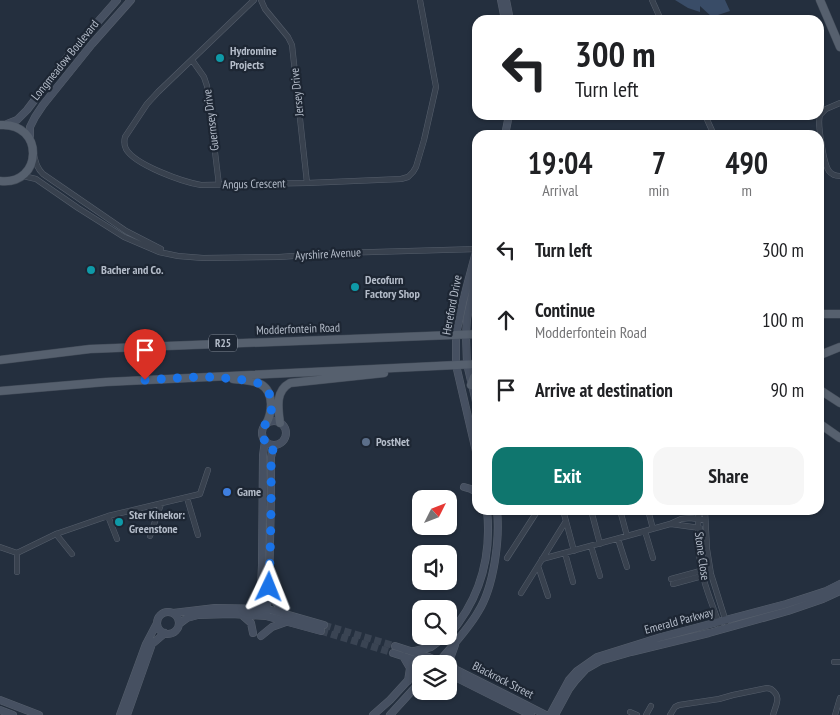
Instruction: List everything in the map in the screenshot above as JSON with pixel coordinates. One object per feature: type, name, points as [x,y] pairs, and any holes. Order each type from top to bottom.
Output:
[{"type":"main road","points":[[820,0],[840,48]]},
{"type":"main road","points":[[0,181],[12,181],[23,176],[30,168],[34,154],[30,140],[21,129],[3,124]]},
{"type":"main road","points":[[824,314],[840,314]]},
{"type":"main road","name":"Modderfontein Road","points":[[0,360],[90,349],[472,334]]},
{"type":"main road","points":[[824,353],[840,346]]},
{"type":"main road","points":[[0,391],[106,382],[472,364]]},
{"type":"main road","points":[[280,423],[279,396],[290,383],[386,372],[405,367]]},
{"type":"main road","points":[[204,377],[246,380],[261,384],[266,388],[271,397],[271,412],[266,424]]},
{"type":"main road","points":[[824,393],[840,403]]},
{"type":"main road","points":[[824,427],[840,438]]},
{"type":"street","name":"Longmeadow Boulevard","points":[[3,124],[17,120],[27,110],[68,56],[117,0]]},
{"type":"street","name":"Longmeadow Boulevard","points":[[30,140],[30,127],[43,105],[130,0]]},
{"type":"street","name":"Jersey Drive","points":[[260,0],[292,45],[307,183]]},
{"type":"street","name":"Angus Crescent","points":[[252,1],[146,104],[127,133],[124,142],[127,150],[134,157],[161,172],[201,185],[307,183],[401,179],[408,177],[413,172],[424,140],[436,87],[420,0]]},
{"type":"street","points":[[501,0],[504,15]]},
{"type":"street","points":[[506,0],[509,15]]},
{"type":"street","points":[[652,0],[659,15]]},
{"type":"street","name":"Jersey Drive","points":[[252,1],[265,9]]},
{"type":"street","name":"Guernsey Drive","points":[[192,60],[204,76],[207,86],[219,185]]},
{"type":"street","points":[[824,111],[840,103]]},
{"type":"street","points":[[824,153],[826,165],[830,172],[833,175],[840,176]]},
{"type":"street","name":"Ayrshire Avenue","points":[[34,154],[38,169],[43,174],[137,237],[178,256]]},
{"type":"street","name":"Ayrshire Avenue","points":[[23,176],[36,179],[124,237],[159,252],[178,256],[203,258],[279,257],[472,247]]},
{"type":"street","name":"Hereford Drive","points":[[472,266],[456,335],[456,365],[472,434]]},
{"type":"street","name":"Hereford Drive","points":[[472,296],[466,335],[467,364],[472,389]]},
{"type":"street","points":[[274,421],[284,427],[286,430],[285,438],[280,444],[274,445],[265,441],[262,431],[266,424],[274,421]]},
{"type":"street","points":[[263,612],[261,593],[263,454],[265,441]]},
{"type":"street","points":[[263,612],[269,587],[271,457],[274,445]]},
{"type":"street","points":[[0,546],[17,553],[56,534],[108,516],[200,494],[208,470]]},
{"type":"street","points":[[464,487],[472,490]]},
{"type":"street","points":[[188,498],[198,535]]},
{"type":"street","points":[[150,536],[161,504]]},
{"type":"street","points":[[457,623],[470,605],[487,558],[487,515]]},
{"type":"street","points":[[446,655],[480,610],[485,599],[496,550],[497,515]]},
{"type":"street","points":[[507,558],[535,515]]},
{"type":"street","points":[[564,515],[574,551]]},
{"type":"street","points":[[592,515],[600,544]]},
{"type":"street","points":[[621,515],[627,536]]},
{"type":"street","points":[[649,515],[653,529]]},
{"type":"street","name":"Stone Close","points":[[698,515],[703,573],[725,629]]},
{"type":"street","name":"Stone Close","points":[[705,515],[710,571],[722,621]]},
{"type":"street","points":[[108,516],[117,539]]},
{"type":"street","points":[[542,559],[618,539],[686,518],[705,520]]},
{"type":"street","points":[[521,592],[566,521]]},
{"type":"street","points":[[670,524],[705,528]]},
{"type":"street","points":[[645,531],[653,558]]},
{"type":"street","points":[[56,534],[72,554]]},
{"type":"street","points":[[618,539],[627,567]]},
{"type":"street","points":[[591,546],[600,576]]},
{"type":"street","points":[[17,553],[17,572]]},
{"type":"street","points":[[565,553],[573,582]]},
{"type":"street","points":[[538,566],[548,596]]},
{"type":"street","points":[[672,582],[710,571]]},
{"type":"street","name":"Emerald Parkway","points":[[548,715],[569,680],[581,667],[597,657],[661,637],[811,596],[840,584]]},
{"type":"street","points":[[269,587],[275,601],[284,614]]},
{"type":"street","name":"Emerald Parkway","points":[[555,715],[575,681],[586,669],[600,661],[725,629],[808,604],[840,590]]},
{"type":"street","points":[[120,715],[146,644],[162,614],[204,609],[243,612],[261,593]]},
{"type":"street","points":[[243,612],[251,623],[253,633]]},
{"type":"street","points":[[127,715],[152,644],[165,633],[176,630],[179,624],[188,618],[198,615],[263,612],[284,614],[323,628],[287,622],[263,612]]},
{"type":"street","points":[[173,613],[177,616],[179,624]]},
{"type":"street","points":[[261,636],[272,627],[287,622]]},
{"type":"street","points":[[157,623],[165,633]]},
{"type":"street","points":[[450,655],[466,628]]},
{"type":"street","points":[[412,659],[403,656],[394,649],[412,651],[435,645]]},
{"type":"street","points":[[432,655],[440,645]]},
{"type":"street","points":[[412,651],[416,655]]},
{"type":"street","points":[[403,656],[410,668],[408,681]]},
{"type":"street","name":"Blackrock Street","points":[[457,670],[548,715]]},
{"type":"street","points":[[373,715],[412,677]]},
{"type":"street","name":"Blackrock Street","points":[[457,678],[531,715]]},
{"type":"street","points":[[670,715],[679,705],[719,699],[767,688],[777,695],[778,700],[773,715]]},
{"type":"street","points":[[390,715],[412,691]]},
{"type":"street","points":[[835,715],[840,699]]},
{"type":"street","points":[[0,700],[39,715]]},
{"type":"street","points":[[646,715],[651,706]]},
{"type":"street","points":[[0,710],[13,715]]},
{"type":"street","points":[[630,712],[637,715]]},
{"type":"water","points":[[675,0],[725,0],[730,11],[718,15],[710,15],[700,6],[700,12],[688,8]]},
{"type":"tunnel","points":[[324,625],[395,646]]},
{"type":"tunnel","points":[[321,631],[393,653]]},
{"type":"place","name":"Hydromine Projects","points":[[220,58]]},
{"type":"place","name":"Bacher and Co.","points":[[91,270]]},
{"type":"place","name":"Decofurn Factory Shop","points":[[355,287]]},
{"type":"place","name":"PostNet","points":[[366,442]]},
{"type":"place","name":"Game","points":[[227,492]]},
{"type":"place","name":"Ster Kinekor: Greenstone","points":[[119,522]]},
{"type":"route","points":[[145,380],[204,377],[246,380],[261,384],[269,393],[271,397],[271,412],[262,435],[266,442],[274,445],[271,457],[269,587]]}]
